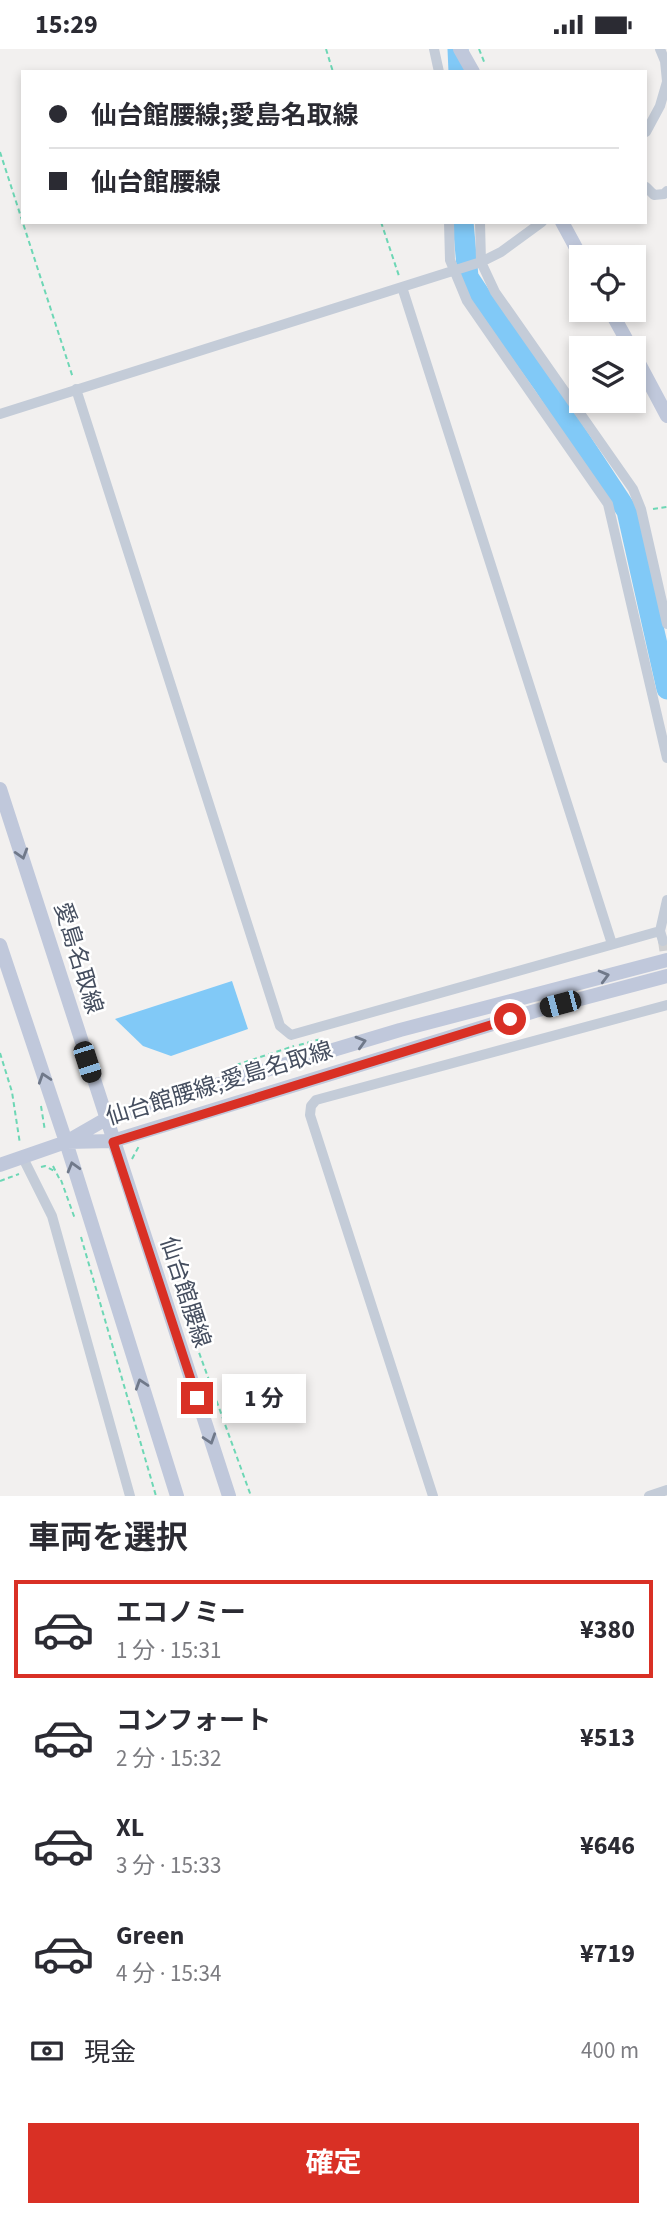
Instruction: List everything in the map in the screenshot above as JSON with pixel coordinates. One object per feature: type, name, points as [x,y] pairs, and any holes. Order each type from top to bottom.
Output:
[{"type":"main road","points":[[460,49],[472,70]]},
{"type":"main road","points":[[563,224],[574,245]]},
{"type":"main road","points":[[646,377],[667,416]]},
{"type":"main road","name":"愛島名取線","points":[[0,789],[113,1142]]},
{"type":"main road","points":[[0,946],[66,1142],[177,1496]]},
{"type":"main road","name":"仙台館腰線;愛島名取線","points":[[66,1142],[106,1119],[400,1030],[667,960]]},
{"type":"main road","name":"仙台館腰線;愛島名取線","points":[[66,1142],[113,1142],[472,1030],[667,976]]},
{"type":"main road","points":[[0,1165],[66,1142]]},
{"type":"main road","name":"仙台館腰線","points":[[113,1142],[229,1496]]},
{"type":"street","points":[[434,49],[439,70]]},
{"type":"street","points":[[647,130],[660,106],[667,82],[665,61],[660,49]]},
{"type":"street","points":[[647,188],[654,195],[667,191]]},
{"type":"street","points":[[449,224],[456,268],[467,301],[608,504],[667,758]]},
{"type":"street","points":[[480,224],[479,263],[495,292],[633,489],[641,509],[667,624]]},
{"type":"street","points":[[0,414],[402,288],[456,268],[479,263],[500,252],[539,224]]},
{"type":"street","points":[[402,288],[612,943]]},
{"type":"street","points":[[76,389],[280,1026],[291,1035],[612,943],[661,936],[667,900]]},
{"type":"street","points":[[433,1496],[310,1115],[311,1106],[316,1100],[667,1005]]},
{"type":"street","points":[[23,1158],[52,1216],[130,1496]]},
{"type":"street","points":[[649,1496],[667,1490]]},
{"type":"path","points":[[326,49],[332,70]]},
{"type":"path","points":[[479,49],[484,59],[482,70]]},
{"type":"path","points":[[0,152],[21,217]]},
{"type":"path","points":[[23,224],[76,389]]},
{"type":"path","points":[[382,224],[402,288]]},
{"type":"path","points":[[641,509],[667,507]]},
{"type":"path","points":[[0,1053],[12,1092],[23,1158]]},
{"type":"path","points":[[44,1105],[39,1107],[45,1131]]},
{"type":"path","points":[[127,1160],[134,1158],[138,1142]]},
{"type":"path","points":[[53,1166],[77,1223]]},
{"type":"path","points":[[61,1180],[68,1179]]},
{"type":"path","points":[[81,1235],[156,1496]]},
{"type":"path","points":[[176,1289],[251,1496]]},
{"type":"water","points":[[232,981],[248,1029],[171,1056],[143,1046],[115,1019]]},
{"type":"waterway","points":[[458,49],[459,70]]},
{"type":"waterway","points":[[463,224],[468,277],[542,382],[627,511],[667,689]]},
{"type":"tunnel","points":[[663,941],[667,968]]},
{"type":"route","points":[[197,1398],[113,1142],[510,1019]]}]
